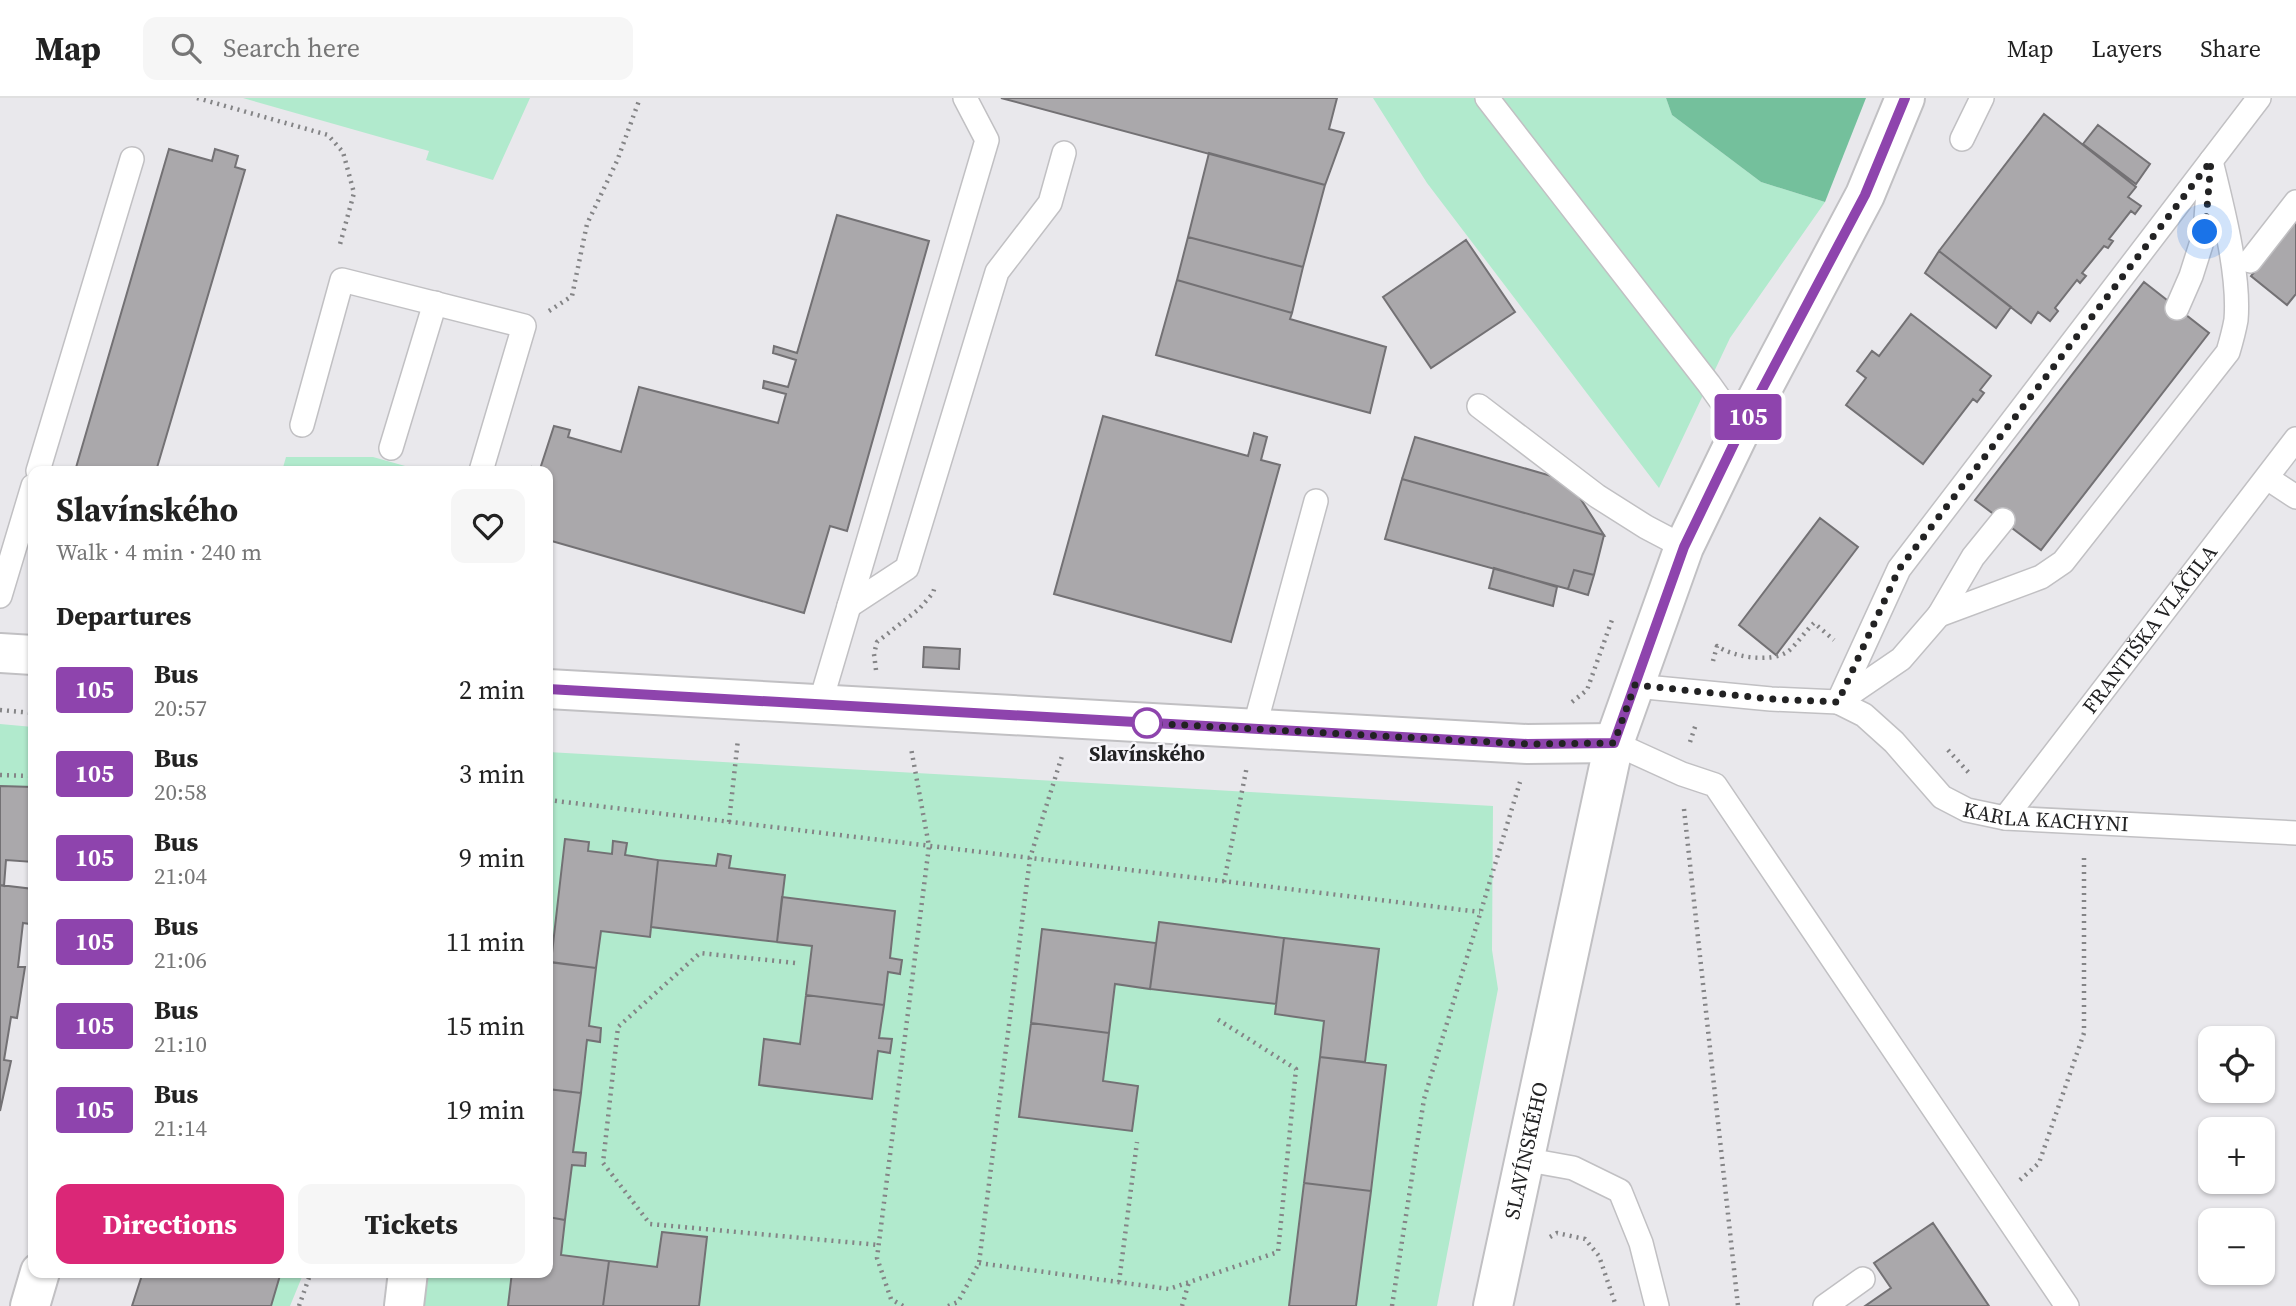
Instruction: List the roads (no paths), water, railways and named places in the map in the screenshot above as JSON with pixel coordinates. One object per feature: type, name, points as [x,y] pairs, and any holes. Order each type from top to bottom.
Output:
[{"type":"street","name":"SLAVÍNSKÉHO","points":[[1493,1306],[1614,743],[1684,547],[1741,429],[1865,195],[1905,98]]},
{"type":"street","points":[[0,653],[28,655]]},
{"type":"street","points":[[553,689],[1527,744],[1614,743]]},
{"type":"street","points":[[30,1306],[38,1278]]},
{"type":"street","points":[[404,1306],[407,1278]]},
{"type":"lane","points":[[820,704],[987,140],[965,98]]},
{"type":"lane","points":[[1487,98],[1741,429]]},
{"type":"lane","points":[[1962,139],[1982,98]]},
{"type":"lane","points":[[1838,702],[1899,569],[2259,98]]},
{"type":"lane","points":[[849,606],[907,568],[997,272],[1050,203],[1064,153]]},
{"type":"lane","points":[[40,466],[132,159]]},
{"type":"lane","points":[[2177,308],[2192,276],[2205,232],[2211,161]]},
{"type":"lane","points":[[1939,615],[2041,577],[2063,562],[2228,352],[2236,320],[2235,285],[2224,214],[2211,161]]},
{"type":"lane","points":[[2250,261],[2296,202]]},
{"type":"lane","points":[[302,425],[342,280],[524,326],[482,466]]},
{"type":"lane","points":[[391,448],[435,303]]},
{"type":"lane","points":[[1479,406],[1597,496],[1684,547]]},
{"type":"lane","name":"FRANTIŠKA VLÁČILA","points":[[2005,818],[2296,439]]},
{"type":"lane","points":[[2267,478],[2296,497]]},
{"type":"lane","points":[[1254,729],[1316,501]]},
{"type":"lane","points":[[0,596],[28,503]]},
{"type":"lane","points":[[1635,685],[1771,699],[1838,702],[1901,659],[1939,615],[1973,557],[2003,520]]},
{"type":"lane","name":"KARLA KACHYNI","points":[[1838,702],[1864,716],[1884,733],[1942,797],[1967,810],[2005,818],[2296,833]]},
{"type":"lane","points":[[1614,743],[1682,774],[1715,785],[2067,1306]]},
{"type":"lane","points":[[1523,1159],[1573,1168],[1620,1191],[1641,1243],[1657,1306]]},
{"type":"lane","points":[[1825,1306],[1863,1279]]},
{"type":"place","name":"Slavínského","points":[[1147,723]]}]
